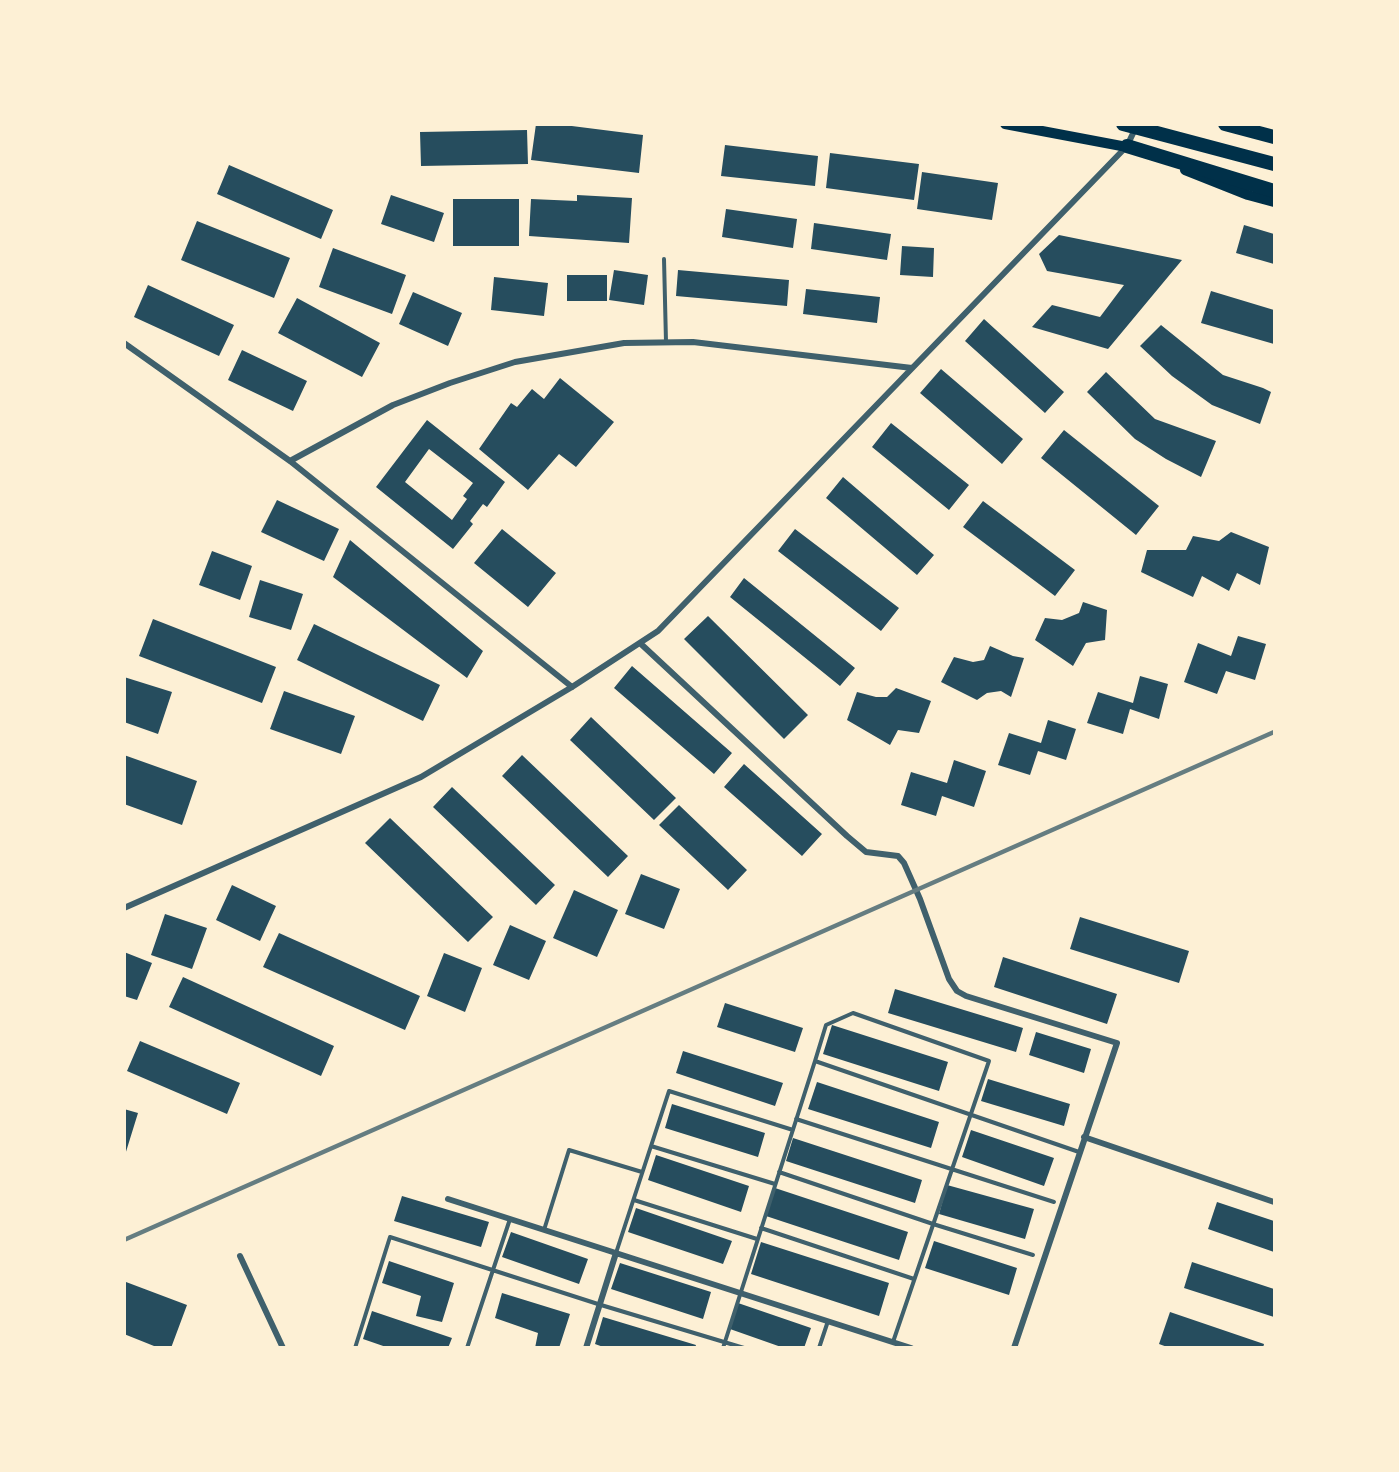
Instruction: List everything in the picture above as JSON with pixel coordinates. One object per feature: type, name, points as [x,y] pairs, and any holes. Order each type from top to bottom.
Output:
[{"type":"highway","points":[[1123,124],[1275,164]]},
{"type":"highway","points":[[1225,124],[1275,137]]},
{"type":"highway","points":[[1127,146],[1275,190]]},
{"type":"main road","points":[[1005,124],[1127,146],[1248,195],[1275,202]]},
{"type":"street","points":[[124,908],[421,777],[641,644],[666,623],[1127,146],[1138,124]]},
{"type":"street","points":[[290,461],[393,405],[450,383],[515,362],[624,343],[693,342],[912,368]]},
{"type":"street","points":[[124,343],[290,461],[572,687]]},
{"type":"street","points":[[641,644],[866,852],[898,856],[904,863],[917,890],[949,979],[957,991],[966,996],[1117,1043],[1014,1347]]},
{"type":"street","points":[[1084,1137],[1275,1202]]},
{"type":"street","points":[[448,1199],[911,1347]]},
{"type":"street","points":[[586,1347],[616,1254]]},
{"type":"street","points":[[240,1256],[283,1347]]},
{"type":"lane","points":[[664,259],[666,342]]},
{"type":"lane","points":[[723,1347],[826,1025],[853,1013],[989,1061],[893,1342]]},
{"type":"lane","points":[[815,1061],[1079,1152]]},
{"type":"lane","points":[[616,1254],[669,1091],[793,1130]]},
{"type":"lane","points":[[796,1119],[1054,1202]]},
{"type":"lane","points":[[651,1146],[775,1184]]},
{"type":"lane","points":[[544,1230],[569,1150],[642,1172]]},
{"type":"lane","points":[[779,1172],[1033,1255]]},
{"type":"lane","points":[[634,1200],[757,1239]]},
{"type":"lane","points":[[467,1347],[510,1219]]},
{"type":"lane","points":[[760,1228],[914,1279]]},
{"type":"lane","points":[[355,1347],[390,1237],[601,1305],[744,1347]]},
{"type":"lane","points":[[819,1347],[828,1321]]},
{"type":"building","points":[[536,124],[556,124],[643,135],[639,173],[531,160]]},
{"type":"building","points":[[527,130],[528,164],[421,166],[420,132]]},
{"type":"building","points":[[725,145],[818,156],[815,186],[721,176]]},
{"type":"building","points":[[830,153],[919,164],[914,200],[826,188]]},
{"type":"building","points":[[229,165],[333,210],[321,239],[217,194]]},
{"type":"building","points":[[922,172],[998,183],[992,220],[917,209]]},
{"type":"building","points":[[391,195],[444,213],[434,242],[381,224]]},
{"type":"building","points":[[577,195],[632,198],[629,243],[529,236],[531,199],[577,201]]},
{"type":"building","points":[[453,199],[519,199],[519,246],[453,246]]},
{"type":"building","points":[[726,209],[797,219],[793,248],[722,237]]},
{"type":"building","points":[[197,221],[290,258],[274,298],[181,260]]},
{"type":"building","points":[[814,223],[891,234],[887,260],[811,249]]},
{"type":"building","points":[[1244,225],[1274,234],[1274,264],[1236,253]]},
{"type":"building","points":[[1059,235],[1182,260],[1108,349],[1032,327],[1052,305],[1100,317],[1124,285],[1047,271],[1039,254]]},
{"type":"building","points":[[902,246],[934,248],[933,277],[900,275]]},
{"type":"building","points":[[333,248],[406,275],[392,314],[319,287]]},
{"type":"building","points":[[614,270],[648,275],[644,305],[609,300]]},
{"type":"building","points":[[678,270],[789,280],[787,306],[676,296]]},
{"type":"building","points":[[567,275],[607,275],[607,301],[567,301]]},
{"type":"building","points":[[494,277],[548,283],[544,316],[491,310]]},
{"type":"building","points":[[148,285],[234,325],[219,356],[134,317]]},
{"type":"building","points":[[806,289],[880,297],[877,323],[803,314]]},
{"type":"building","points":[[1211,291],[1274,310],[1274,344],[1201,323]]},
{"type":"building","points":[[413,292],[462,313],[448,346],[399,324]]},
{"type":"building","points":[[297,298],[380,343],[362,377],[278,333]]},
{"type":"building","points":[[984,319],[1064,392],[1045,413],[965,341]]},
{"type":"building","points":[[1161,325],[1223,375],[1271,392],[1260,424],[1212,405],[1172,376],[1140,346]]},
{"type":"building","points":[[242,350],[307,381],[293,411],[228,380]]},
{"type":"building","points":[[941,369],[1023,439],[1002,464],[920,393]]},
{"type":"building","points":[[1106,372],[1155,419],[1216,441],[1201,477],[1166,459],[1135,439],[1087,392]]},
{"type":"building","points":[[560,378],[614,422],[576,467],[559,454],[528,490],[479,449],[511,403],[517,407],[532,389],[544,399]]},
{"type":"building","points":[[427,420],[505,482],[487,507],[483,504],[470,521],[473,524],[453,549],[376,487]],"holes":[[[429,449],[473,483],[463,496],[467,499],[452,520],[405,482]]]},
{"type":"building","points":[[891,423],[969,485],[949,510],[872,447]]},
{"type":"building","points":[[1064,430],[1159,506],[1136,535],[1041,458]]},
{"type":"building","points":[[843,477],[934,555],[917,575],[826,498]]},
{"type":"building","points":[[277,500],[339,529],[324,561],[261,532]]},
{"type":"building","points":[[983,501],[1075,570],[1055,596],[963,527]]},
{"type":"building","points":[[502,529],[556,573],[528,607],[474,563]]},
{"type":"building","points":[[795,529],[899,608],[881,631],[778,551]]},
{"type":"building","points":[[1231,532],[1269,547],[1260,585],[1237,573],[1229,591],[1202,576],[1193,597],[1141,572],[1147,550],[1186,550],[1193,536],[1219,541]]},
{"type":"building","points":[[350,540],[483,651],[467,678],[333,577]]},
{"type":"building","points":[[212,551],[252,566],[240,600],[199,585]]},
{"type":"building","points":[[744,578],[855,668],[840,686],[730,597]]},
{"type":"building","points":[[260,580],[303,594],[291,630],[249,617]]},
{"type":"building","points":[[1083,602],[1107,610],[1105,640],[1086,643],[1073,666],[1035,640],[1045,618],[1062,620],[1079,613]]},
{"type":"building","points":[[708,616],[808,715],[784,739],[684,639]]},
{"type":"building","points":[[153,619],[276,667],[262,703],[139,656]]},
{"type":"building","points":[[314,624],[440,685],[423,721],[297,660]]},
{"type":"building","points":[[1238,636],[1266,644],[1255,680],[1226,671],[1217,694],[1184,682],[1198,643],[1231,656]]},
{"type":"building","points":[[990,646],[1024,658],[1011,697],[1001,691],[987,693],[977,700],[941,682],[954,657],[973,662],[984,660]]},
{"type":"building","points":[[632,666],[732,753],[714,774],[614,688]]},
{"type":"building","points":[[1140,676],[1168,684],[1159,719],[1130,709],[1123,734],[1087,723],[1098,692],[1133,703]]},
{"type":"building","points":[[124,677],[172,692],[158,734],[124,722]]},
{"type":"building","points":[[896,688],[931,701],[919,733],[898,730],[890,745],[847,720],[857,692],[876,697],[887,697]]},
{"type":"building","points":[[284,691],[355,716],[341,754],[270,729]]},
{"type":"building","points":[[591,717],[676,798],[654,820],[570,740]]},
{"type":"building","points":[[1048,720],[1076,729],[1066,760],[1038,751],[1030,775],[998,765],[1009,733],[1041,743]]},
{"type":"building","points":[[124,755],[197,781],[182,825],[124,804]]},
{"type":"building","points":[[522,755],[628,856],[608,877],[502,776]]},
{"type":"building","points":[[954,760],[986,771],[974,807],[942,796],[936,816],[901,805],[911,772],[947,783]]},
{"type":"building","points":[[744,764],[822,834],[802,856],[724,787]]},
{"type":"building","points":[[452,787],[555,885],[536,905],[433,807]]},
{"type":"building","points":[[679,805],[747,870],[728,890],[659,825]]},
{"type":"building","points":[[390,818],[493,917],[468,942],[365,843]]},
{"type":"building","points":[[641,874],[680,889],[664,929],[625,914]]},
{"type":"building","points":[[232,885],[276,906],[260,941],[216,920]]},
{"type":"building","points":[[574,890],[618,910],[597,957],[553,938]]},
{"type":"building","points":[[165,914],[207,928],[192,969],[151,955]]},
{"type":"building","points":[[1080,917],[1189,951],[1179,983],[1070,949]]},
{"type":"building","points":[[510,925],[546,941],[529,980],[493,965]]},
{"type":"building","points":[[279,933],[420,996],[405,1030],[263,967]]},
{"type":"building","points":[[124,952],[152,963],[137,1000],[124,996]]},
{"type":"building","points":[[444,953],[482,968],[465,1012],[427,996]]},
{"type":"building","points":[[1003,957],[1117,994],[1107,1024],[994,987]]},
{"type":"building","points":[[183,977],[334,1046],[321,1076],[169,1007]]},
{"type":"building","points":[[895,989],[1023,1028],[1016,1052],[888,1013]]},
{"type":"building","points":[[725,1003],[803,1028],[795,1052],[717,1027]]},
{"type":"building","points":[[832,1025],[948,1062],[939,1091],[823,1054]]},
{"type":"building","points":[[1036,1032],[1091,1049],[1084,1073],[1029,1055]]},
{"type":"building","points":[[140,1041],[240,1083],[227,1114],[127,1071]]},
{"type":"building","points":[[683,1051],[783,1083],[775,1106],[676,1073]]},
{"type":"building","points":[[988,1079],[1070,1104],[1064,1126],[981,1101]]},
{"type":"building","points":[[817,1082],[939,1122],[931,1148],[808,1109]]},
{"type":"building","points":[[672,1104],[765,1133],[758,1157],[665,1128]]},
{"type":"building","points":[[124,1109],[138,1113],[125,1155],[124,1155]]},
{"type":"building","points":[[971,1130],[1054,1158],[1044,1186],[962,1157]]},
{"type":"building","points":[[793,1138],[922,1180],[915,1203],[786,1161]]},
{"type":"building","points":[[656,1155],[749,1186],[741,1212],[648,1180]]},
{"type":"building","points":[[947,1185],[1034,1209],[1025,1239],[939,1214]]},
{"type":"building","points":[[775,1188],[908,1232],[899,1260],[766,1216]]},
{"type":"building","points":[[402,1196],[489,1222],[481,1247],[394,1221]]},
{"type":"building","points":[[1217,1202],[1274,1221],[1274,1252],[1208,1229]]},
{"type":"building","points":[[636,1208],[732,1241],[723,1264],[628,1232]]},
{"type":"building","points":[[511,1232],[588,1259],[579,1284],[502,1257]]},
{"type":"building","points":[[934,1241],[1017,1268],[1009,1295],[925,1268]]},
{"type":"building","points":[[761,1242],[889,1283],[879,1316],[751,1274]]},
{"type":"building","points":[[389,1261],[454,1283],[442,1322],[416,1316],[421,1296],[382,1283]]},
{"type":"building","points":[[1192,1262],[1274,1289],[1274,1317],[1184,1288]]},
{"type":"building","points":[[620,1263],[711,1292],[703,1319],[611,1289]]},
{"type":"building","points":[[126,1282],[187,1305],[171,1348],[159,1348],[124,1334]]},
{"type":"building","points":[[502,1293],[570,1314],[559,1348],[535,1348],[538,1333],[495,1318]]},
{"type":"building","points":[[738,1303],[811,1328],[804,1348],[784,1348],[730,1329]]},
{"type":"building","points":[[372,1311],[452,1338],[448,1348],[389,1348],[363,1339]]},
{"type":"building","points":[[1170,1312],[1264,1344],[1263,1348],[1170,1348],[1159,1344]]},
{"type":"building","points":[[603,1317],[696,1345],[695,1348],[606,1348],[595,1344]]},
{"type":"railway","points":[[124,1240],[1274,732]]}]
